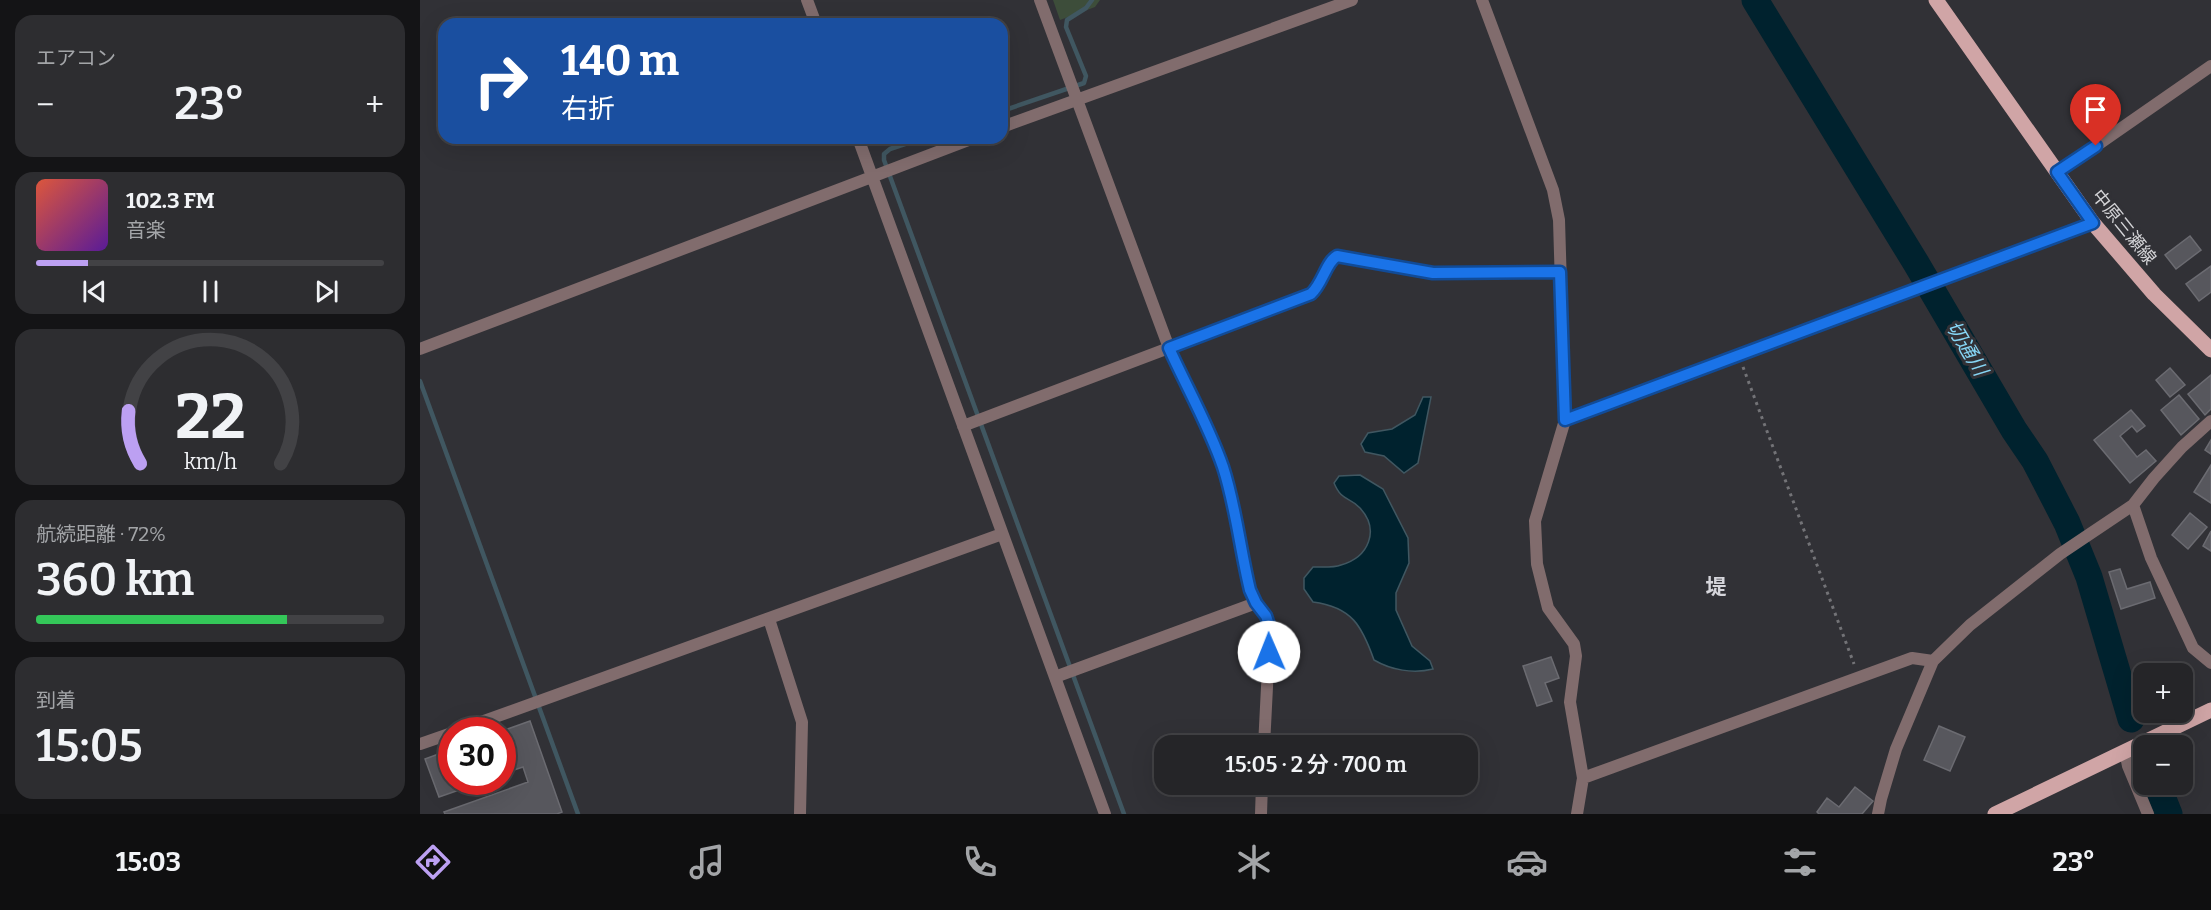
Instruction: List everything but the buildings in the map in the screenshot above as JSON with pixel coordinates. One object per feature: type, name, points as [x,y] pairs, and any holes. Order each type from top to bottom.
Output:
[{"type":"main road","name":"中原三瀬線","points":[[1936,0],[2093,223],[2154,294],[2211,350]]},
{"type":"main road","points":[[1995,814],[2211,710]]},
{"type":"street","points":[[807,0],[814,18]]},
{"type":"street","points":[[1040,0],[1169,348],[1214,442],[1230,492],[1244,564],[1256,603],[1266,616],[1270,628],[1265,735]]},
{"type":"street","points":[[1008,125],[1352,0]]},
{"type":"street","points":[[1482,0],[1553,190],[1559,219],[1565,420],[1535,521],[1537,564],[1548,609],[1574,644],[1576,656],[1570,702],[1583,778],[1577,814]]},
{"type":"street","points":[[2057,172],[2211,66]]},
{"type":"street","points":[[860,144],[1105,814]]},
{"type":"street","points":[[420,349],[958,144]]},
{"type":"street","points":[[1565,420],[2093,223]]},
{"type":"street","points":[[963,426],[1311,294],[1319,286],[1331,259],[1337,256],[1433,273],[1560,272]]},
{"type":"street","points":[[1878,814],[1896,749],[1933,661],[1970,625],[2060,554],[2133,505],[2182,447],[2211,421]]},
{"type":"street","points":[[2133,505],[2151,558],[2193,648],[2211,663]]},
{"type":"street","points":[[495,717],[1002,534]]},
{"type":"street","points":[[1055,677],[1256,603]]},
{"type":"street","points":[[769,619],[802,722],[800,814]]},
{"type":"street","points":[[1583,778],[1912,658],[1933,661]]},
{"type":"street","points":[[420,744],[438,738]]},
{"type":"street","points":[[2126,752],[2128,766],[2148,814]]},
{"type":"street","points":[[1260,814],[1261,795]]},
{"type":"path","points":[[1739,355],[1859,677]]},
{"type":"green space","points":[[1053,0],[1100,0],[1095,7],[1060,20]]},
{"type":"water","points":[[1423,397],[1431,397],[1418,463],[1404,473],[1384,456],[1365,452],[1361,444],[1368,433],[1392,429],[1415,415]]},
{"type":"water","points":[[1360,475],[1383,489],[1408,538],[1409,563],[1396,593],[1396,610],[1412,646],[1430,661],[1433,669],[1402,670],[1374,660],[1365,637],[1354,620],[1337,608],[1313,602],[1304,589],[1304,578],[1313,567],[1341,565],[1359,556],[1365,549],[1370,534],[1366,516],[1356,504],[1340,493],[1334,483],[1339,476]]},
{"type":"waterway","points":[[1008,109],[1084,83],[1086,76],[1066,27],[1067,20],[1086,8],[1092,0]]},
{"type":"waterway","name":"切通川","points":[[1755,0],[1916,263],[2014,430],[2035,461],[2067,523],[2089,577],[2131,719]]},
{"type":"waterway","points":[[905,144],[890,149],[884,154],[884,160],[1124,814]]},
{"type":"waterway","points":[[420,381],[578,814]]},
{"type":"waterway","name":"切通川","points":[[2161,795],[2169,814]]},
{"type":"district","name":"堤","points":[[1716,587]]},
{"type":"route","points":[[1269,652],[1270,628],[1266,616],[1250,590],[1230,492],[1222,466],[1214,442],[1169,348],[1311,294],[1319,286],[1331,259],[1337,256],[1433,273],[1560,272],[1565,420],[2093,223],[2057,172],[2096,146]]}]
